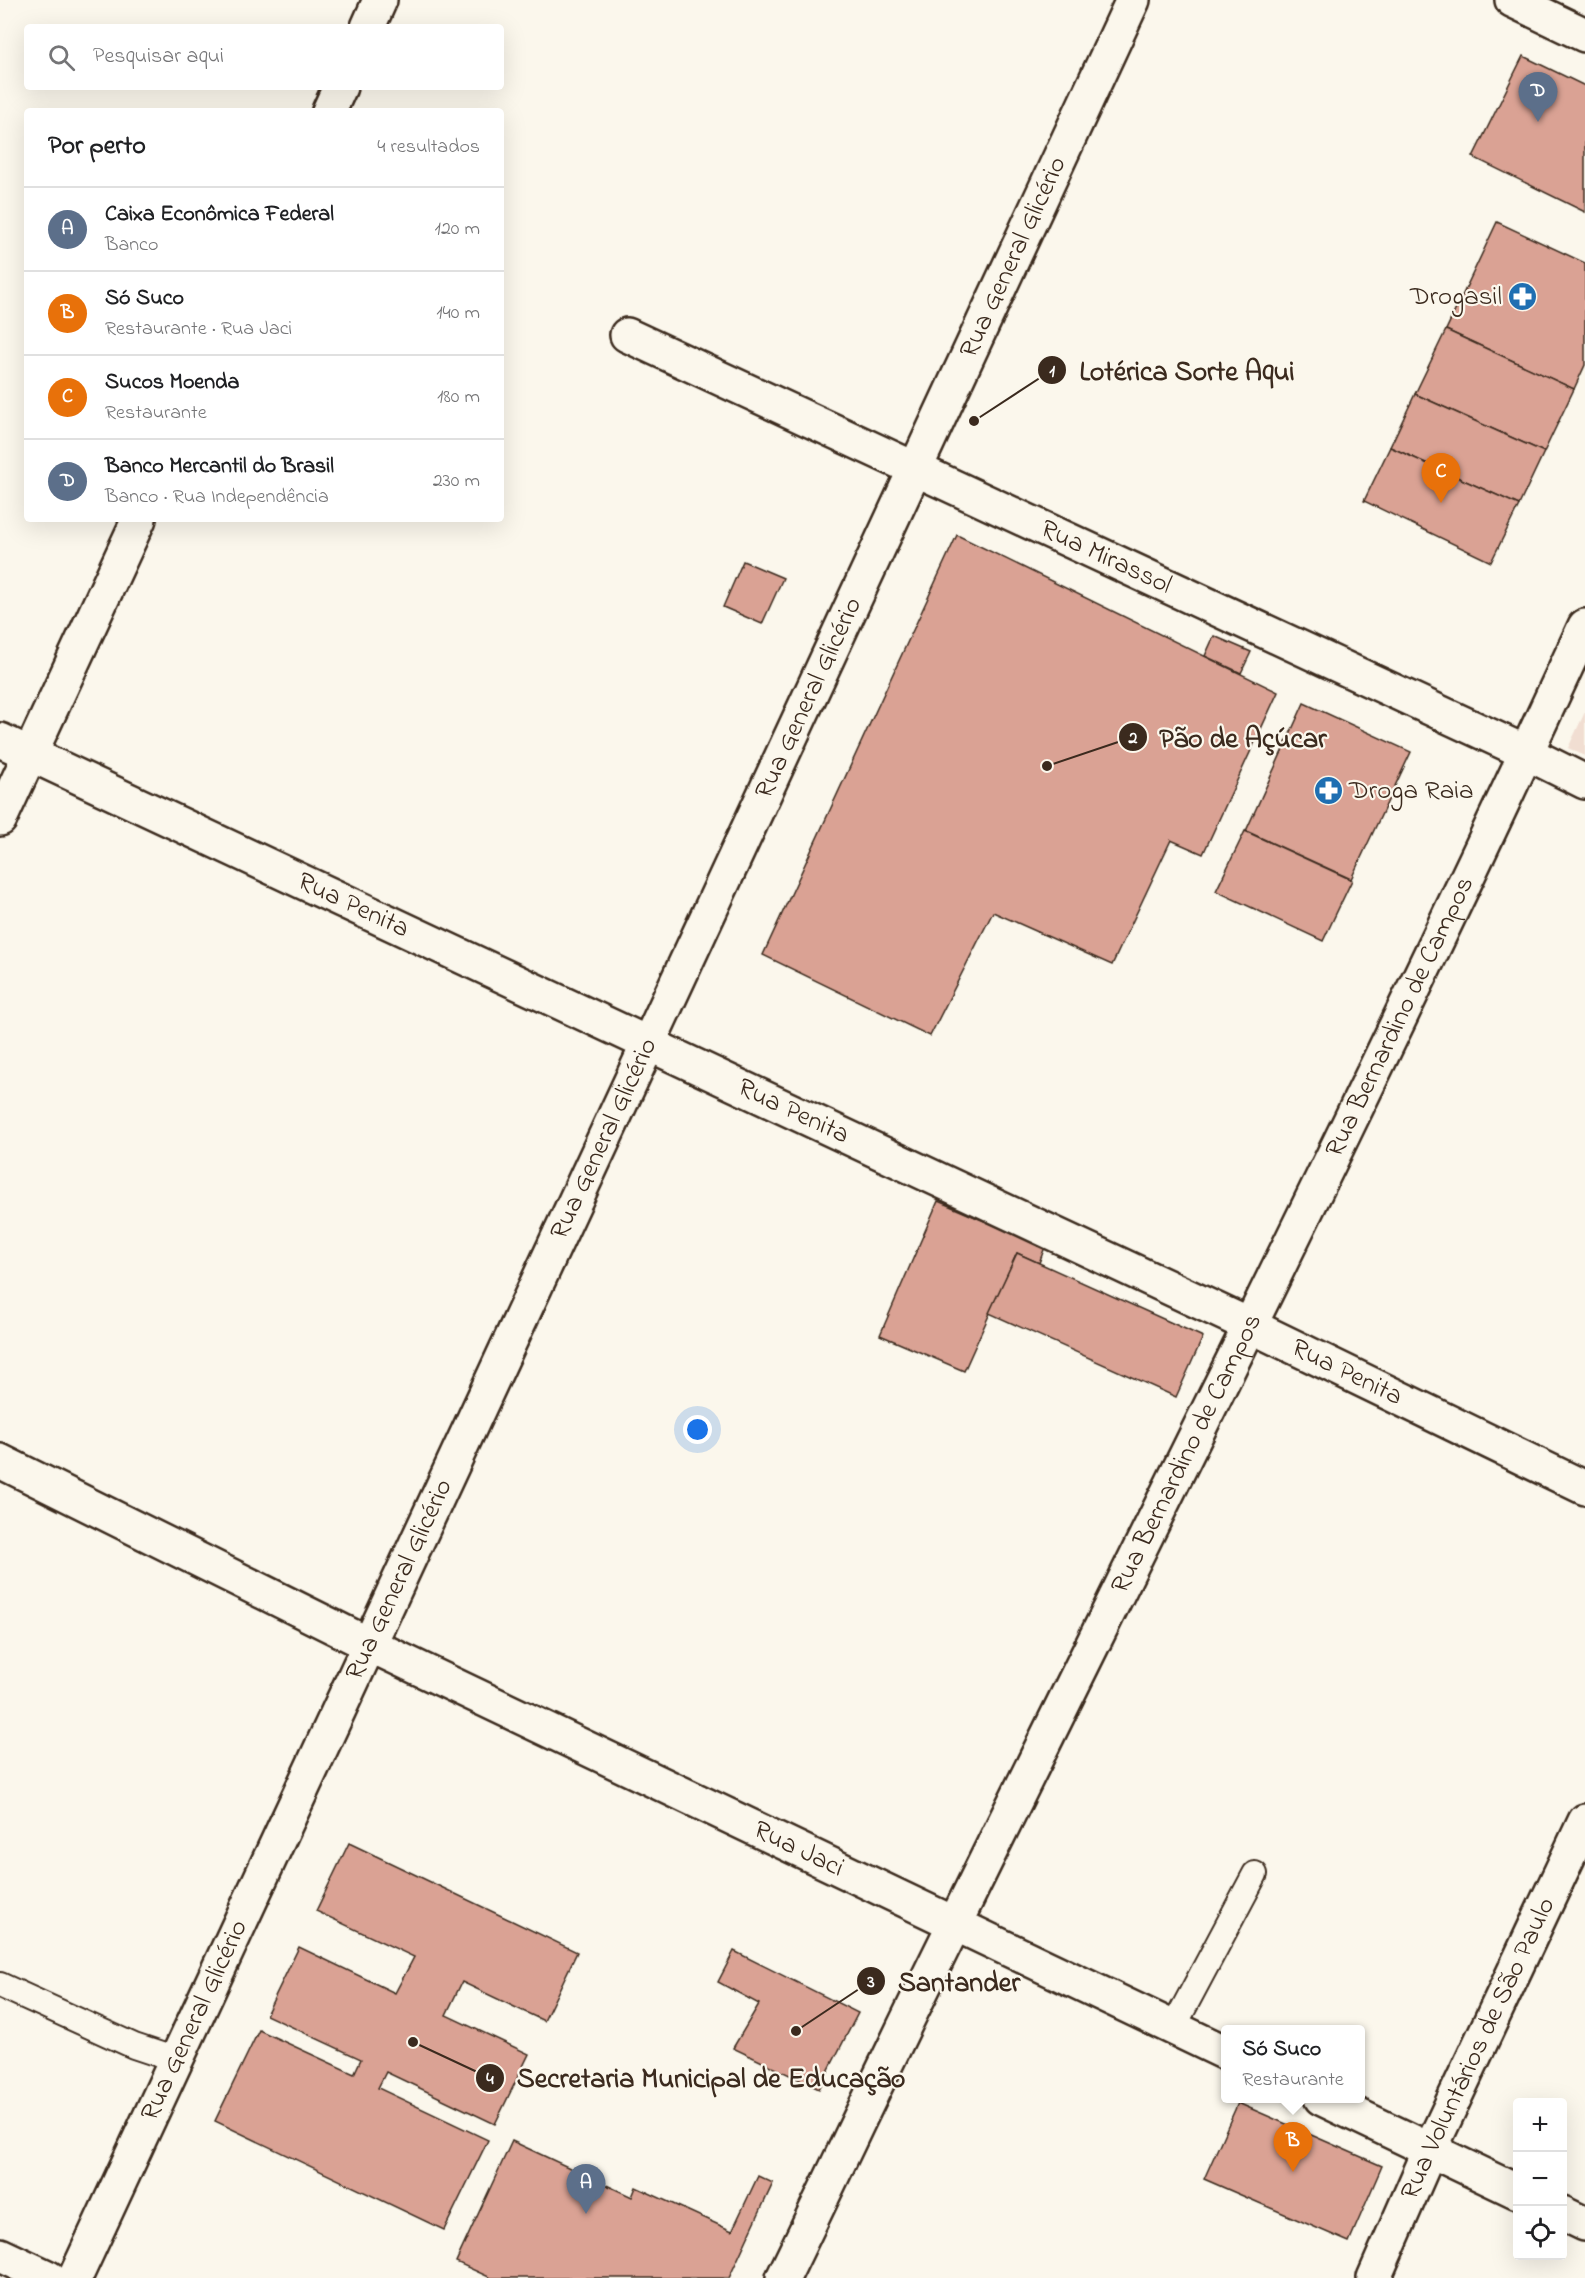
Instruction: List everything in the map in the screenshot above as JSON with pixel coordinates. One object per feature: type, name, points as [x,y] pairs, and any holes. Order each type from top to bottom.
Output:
[{"type":"street","points":[[369,24],[380,0]]},
{"type":"street","name":"Rua General Glicério","points":[[75,2278],[1133,0]]},
{"type":"street","points":[[1512,0],[1585,35]]},
{"type":"street","points":[[330,108],[339,90]]},
{"type":"street","name":"Rua Mirassol","points":[[627,335],[1585,782]]},
{"type":"street","points":[[0,819],[138,522]]},
{"type":"street","name":"Rua Bernardino de Campos","points":[[783,2278],[954,1924],[1251,1326],[1527,753],[1585,626]]},
{"type":"street","name":"Rua Penita","points":[[0,740],[1251,1326],[1585,1488]]},
{"type":"street","name":"Rua Jaci","points":[[0,1461],[370,1646],[1221,2051]]},
{"type":"street","name":"Rua Voluntários de São Paulo","points":[[1374,2278],[1430,2150],[1585,1821]]},
{"type":"street","points":[[1332,2103],[1513,2190]]},
{"type":"street","points":[[1567,2215],[1585,2224]]},
{"type":"street","points":[[0,2254],[49,2278]]},
{"type":"lane","points":[[1173,2028],[1255,1874]]},
{"type":"lane","points":[[0,1985],[134,2046],[176,2060]]},
{"type":"shaded area","points":[[1585,712],[1585,756],[1568,748]]},
{"type":"building","points":[[1523,56],[1585,86],[1585,212],[1473,157]]},
{"type":"building","name":"Drogasil","points":[[1497,222],[1585,263],[1585,365],[1574,389],[1446,330]]},
{"type":"building","points":[[1446,330],[1574,389],[1544,452],[1415,394]]},
{"type":"building","points":[[1415,394],[1544,452],[1519,505],[1390,447]]},
{"type":"building","points":[[1390,447],[1519,505],[1491,562],[1364,501]]},
{"type":"building","points":[[957,535],[1278,692],[1203,854],[1171,840],[1112,965],[993,912],[930,1036],[763,955]]},
{"type":"building","points":[[743,561],[783,578],[762,624],[723,607]]},
{"type":"building","points":[[1214,636],[1251,652],[1241,673],[1205,656]]},
{"type":"building","name":"Droga Raia","points":[[1304,703],[1411,752],[1351,879],[1246,831]]},
{"type":"building","points":[[1245,831],[1352,880],[1323,941],[1216,891]]},
{"type":"building","points":[[938,1201],[1045,1247],[1039,1263],[1017,1253],[964,1371],[880,1335]]},
{"type":"building","points":[[1017,1253],[1203,1337],[1176,1397],[989,1313]]},
{"type":"building","points":[[349,1843],[577,1952],[544,2021],[462,1982],[446,2015],[529,2054],[495,2124],[386,2072],[378,2088],[488,2140],[444,2230],[215,2121],[259,2030],[354,2074],[361,2059],[266,2015],[299,1947],[395,1993],[414,1957],[316,1911]]},
{"type":"building","points":[[734,1951],[858,2013],[819,2089],[733,2048],[759,2004],[718,1982]]},
{"type":"building","points":[[1238,2103],[1382,2166],[1349,2242],[1204,2179]]},
{"type":"building","points":[[512,2141],[632,2197],[636,2187],[732,2231],[758,2176],[773,2183],[729,2278],[491,2278],[456,2262]]},
{"type":"place","name":"Banco Mercantil do Brasil","points":[[1538,122]]},
{"type":"place","name":"Drogasil","points":[[1523,297]]},
{"type":"place","name":"Lotérica Sorte Aqui","points":[[974,421]]},
{"type":"place","name":"Sucos Moenda","points":[[1441,503]]},
{"type":"place","name":"Pão de Açúcar","points":[[1047,766]]},
{"type":"place","name":"Droga Raia","points":[[1328,791]]},
{"type":"place","name":"Santander","points":[[796,2031]]},
{"type":"place","name":"Secretaria Municipal de Educação","points":[[413,2042]]},
{"type":"place","name":"Só Suco","points":[[1293,2172]]},
{"type":"place","name":"Caixa Econômica Federal","points":[[586,2214]]}]
